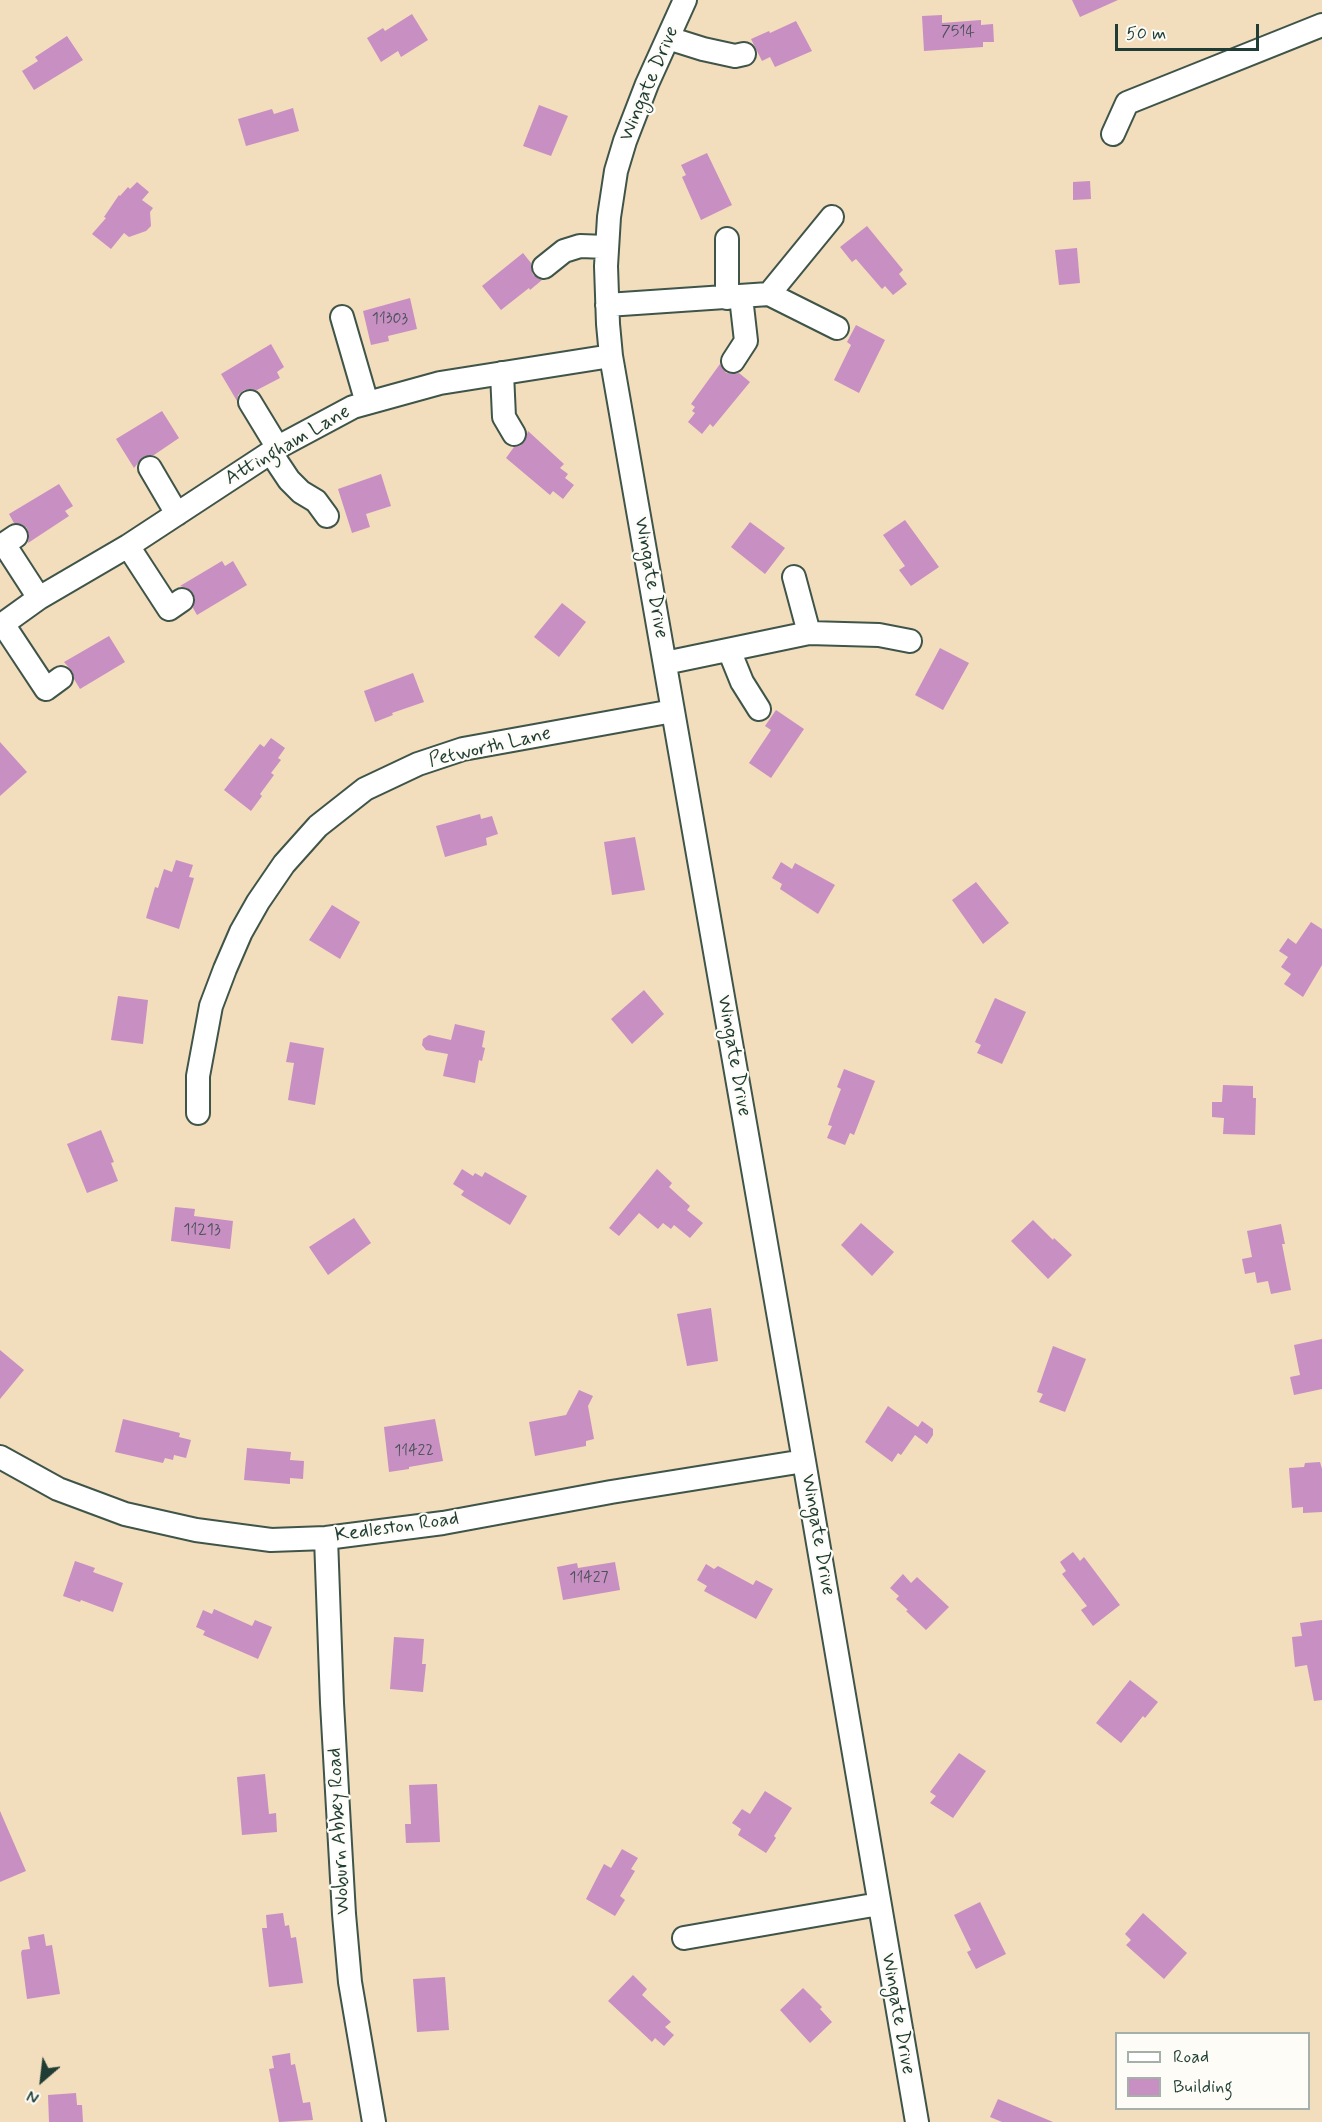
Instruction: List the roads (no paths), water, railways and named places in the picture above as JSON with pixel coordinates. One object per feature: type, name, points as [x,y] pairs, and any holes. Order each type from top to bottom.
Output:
[{"type":"street","name":"Wingate Drive","points":[[685,0],[647,84],[616,171],[607,246],[607,305],[611,356],[917,2122]]},
{"type":"street","points":[[1113,134],[1127,103],[1322,25]]},
{"type":"street","points":[[668,38],[735,56],[744,54]]},
{"type":"street","points":[[769,294],[832,217]]},
{"type":"street","points":[[727,239],[734,298],[746,341],[734,361]]},
{"type":"street","points":[[544,267],[564,251],[580,246],[607,246]]},
{"type":"street","points":[[607,305],[769,294],[837,328]]},
{"type":"street","points":[[342,317],[367,403]]},
{"type":"street","name":"Attingham Lane","points":[[2,625],[39,598],[128,546],[274,450],[345,411],[440,384],[611,356]]},
{"type":"street","points":[[502,373],[504,417],[514,434]]},
{"type":"street","points":[[250,402],[289,480],[301,492],[316,501],[327,516]]},
{"type":"street","points":[[150,468],[177,514]]},
{"type":"street","points":[[16,536],[4,544],[39,598]]},
{"type":"street","points":[[128,546],[169,609],[182,600]]},
{"type":"street","points":[[794,577],[809,633]]},
{"type":"street","points":[[2,625],[46,688],[61,678]]},
{"type":"street","points":[[665,663],[809,633],[840,632],[879,635],[910,641]]},
{"type":"street","points":[[729,650],[741,682],[759,709]]},
{"type":"street","name":"Petworth Lane","points":[[198,1113],[198,1076],[212,1005],[225,969],[241,932],[258,902],[284,864],[318,826],[365,789],[418,764],[445,755],[464,749],[673,711]]},
{"type":"street","name":"Kedleston Road","points":[[0,1457],[58,1490],[125,1514],[196,1530],[270,1540],[326,1538],[443,1523],[804,1461]]},
{"type":"street","name":"Woburn Abbey Road","points":[[326,1538],[332,1703],[345,1925],[350,1982],[374,2122]]},
{"type":"street","points":[[684,1938],[879,1904]]}]
